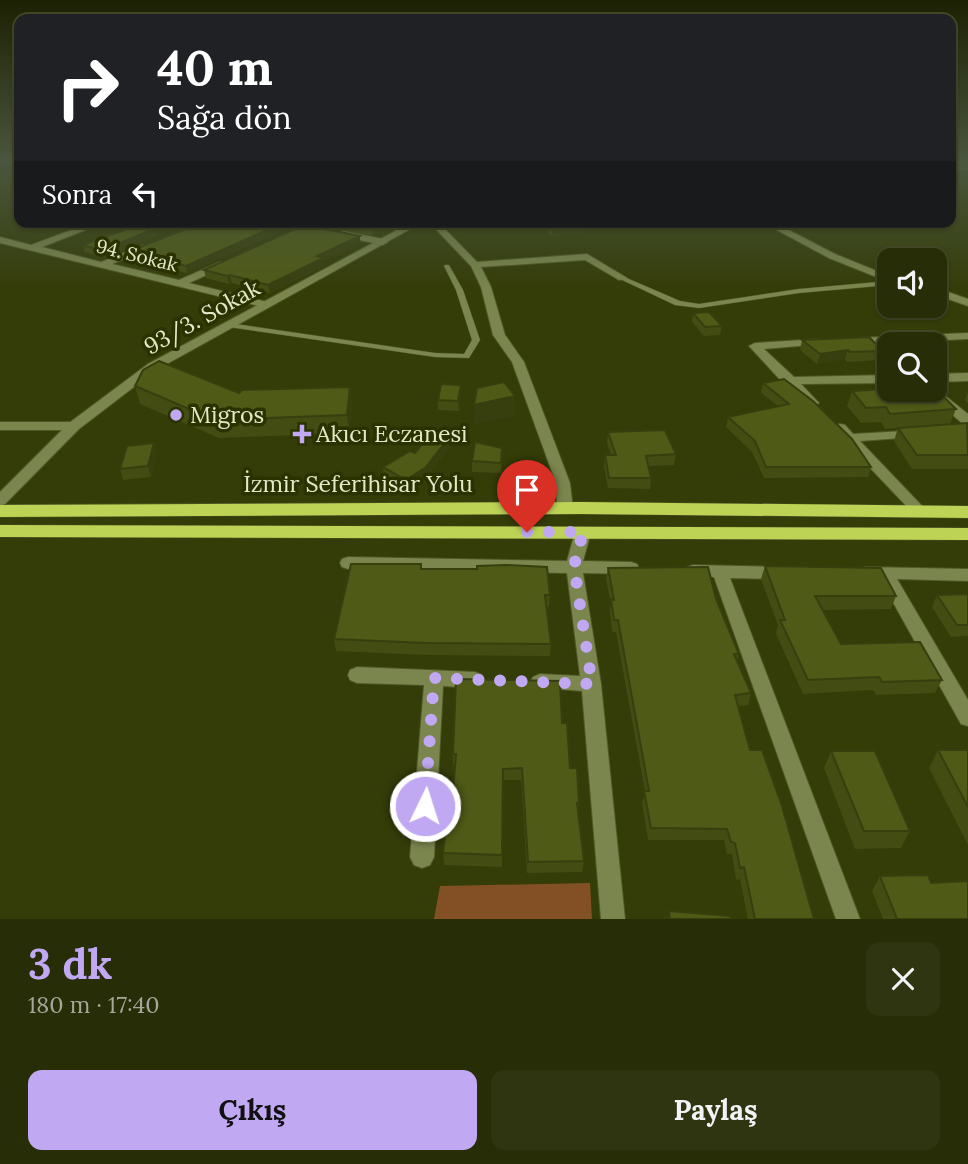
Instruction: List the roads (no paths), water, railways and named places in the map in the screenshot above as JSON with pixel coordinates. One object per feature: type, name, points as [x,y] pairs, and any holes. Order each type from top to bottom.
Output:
[{"type":"main road","name":"İzmir Seferihisar Yolu","points":[[0,511],[565,509],[968,512]]},
{"type":"main road","name":"İzmir Seferihisar Yolu","points":[[0,531],[968,534]]},
{"type":"street","points":[[32,247],[85,228]]},
{"type":"street","points":[[179,233],[192,228]]},
{"type":"street","points":[[278,239],[301,228]]},
{"type":"street","name":"93/3. Sokak","points":[[0,501],[74,426],[152,367],[383,242],[395,228]]},
{"type":"street","points":[[439,228],[475,265],[486,287],[499,335],[518,362],[563,483],[565,509]]},
{"type":"street","points":[[778,228],[877,276]]},
{"type":"street","points":[[330,232],[383,242]]},
{"type":"street","name":"94. Sokak","points":[[0,240],[267,305]]},
{"type":"street","points":[[102,265],[153,244]]},
{"type":"street","points":[[475,265],[587,257],[622,278]]},
{"type":"street","points":[[179,284],[229,261]]},
{"type":"street","points":[[947,295],[968,303]]},
{"type":"street","points":[[919,511],[851,438],[788,381],[755,346],[968,336]]},
{"type":"street","points":[[870,341],[877,347]]},
{"type":"street","points":[[947,378],[968,377]]},
{"type":"street","points":[[788,381],[877,379]]},
{"type":"street","points":[[945,402],[968,421]]},
{"type":"street","points":[[0,426],[74,426]]},
{"type":"street","points":[[851,438],[929,432]]},
{"type":"street","points":[[583,532],[574,566],[592,684],[613,919]]},
{"type":"street","points":[[348,563],[653,569]]},
{"type":"street","points":[[680,571],[802,573]]},
{"type":"street","points":[[720,572],[848,919]]},
{"type":"street","points":[[843,573],[968,575]]},
{"type":"street","points":[[885,573],[968,718]]},
{"type":"street","points":[[358,675],[499,680]]},
{"type":"street","points":[[422,857],[434,678]]},
{"type":"street","points":[[526,681],[592,684]]},
{"type":"lane","points":[[229,325],[435,355],[466,356],[476,340],[460,296],[456,276],[447,266]]},
{"type":"lane","points":[[622,278],[678,303],[699,306],[877,282]]},
{"type":"place","name":"Migros","points":[[176,415]]},
{"type":"place","name":"Akıcı Eczanesi","points":[[302,434]]}]
